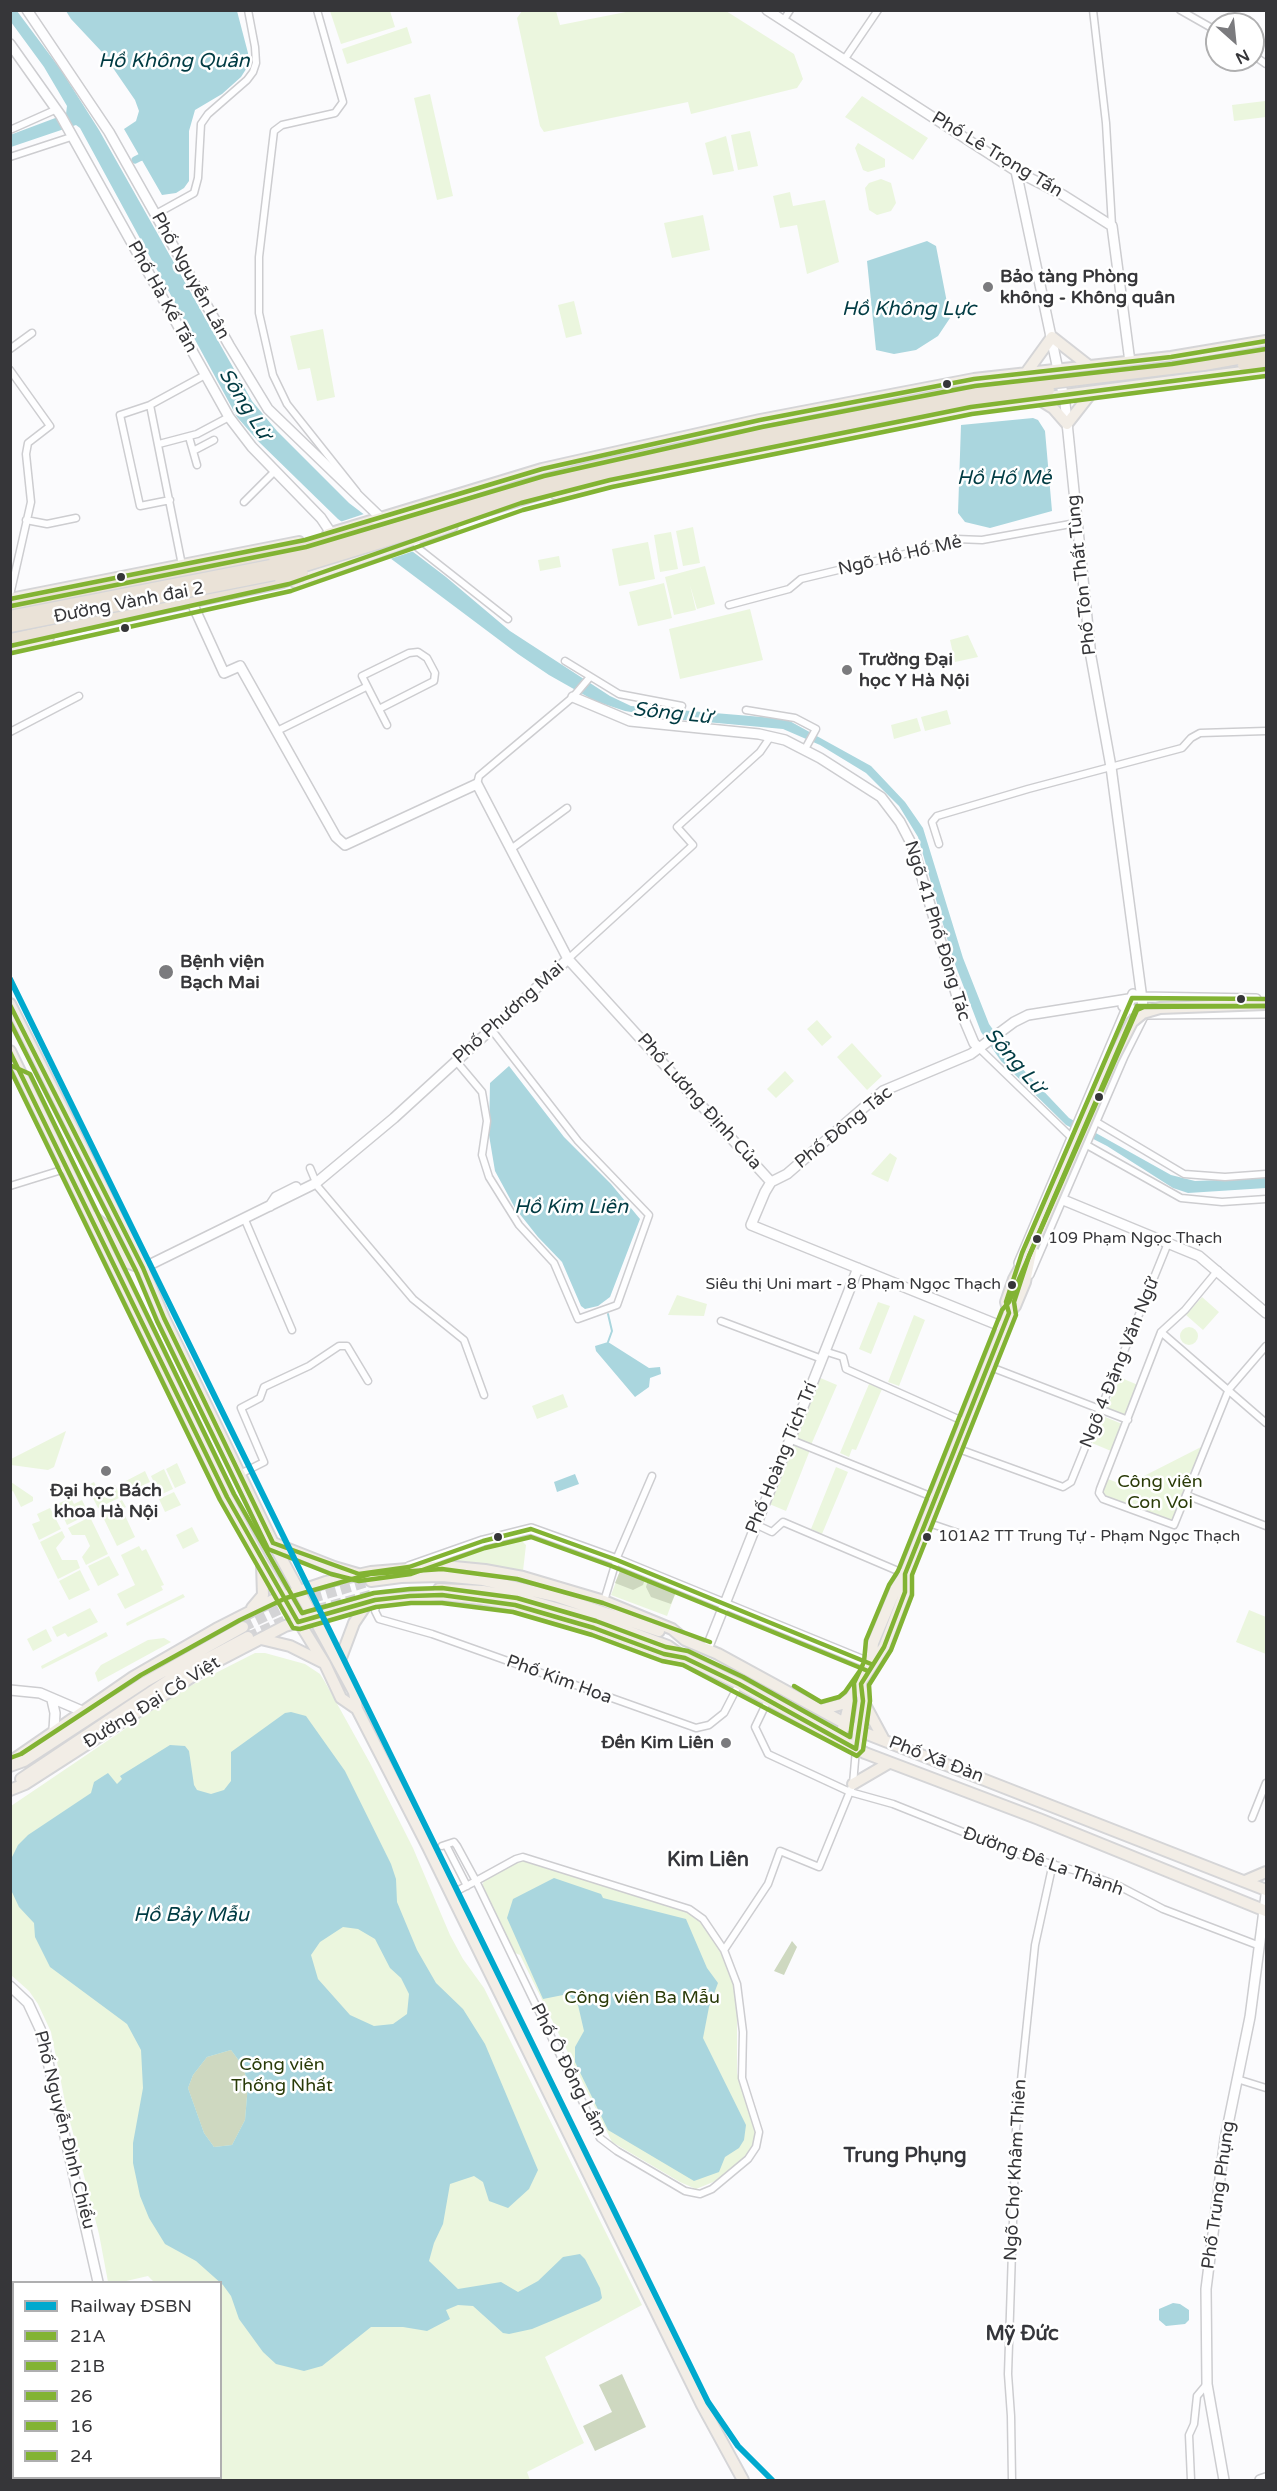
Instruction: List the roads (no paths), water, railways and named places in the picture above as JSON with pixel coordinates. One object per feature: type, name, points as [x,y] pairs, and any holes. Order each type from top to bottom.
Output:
[{"type":"highway","name":"Đường Vành đai 2","points":[[10,626],[279,573],[594,467],[898,404],[992,388],[1126,374],[1266,345]]},
{"type":"highway","name":"Đường Vành đai 2","points":[[10,615],[276,565],[596,476],[894,414],[996,396],[1128,381],[1266,360]]},
{"type":"highway","points":[[10,608],[433,521]]},
{"type":"highway","points":[[10,638],[117,619],[281,582],[392,545],[433,521]]},
{"type":"main road","points":[[1026,373],[1052,337],[1089,366]]},
{"type":"main road","points":[[10,597],[182,566],[305,540],[518,476],[599,455],[760,420],[947,384],[1266,345],[1266,360]]},
{"type":"main road","points":[[10,646],[289,584],[520,503],[610,480],[945,411],[1266,369]]},
{"type":"main road","points":[[1037,398],[1053,408],[1067,424],[1092,392]]},
{"type":"main road","points":[[760,420],[766,449]]},
{"type":"main road","points":[[518,476],[520,503]]},
{"type":"main road","points":[[10,615],[272,558],[305,540]]},
{"type":"main road","points":[[215,571],[220,592]]},
{"type":"main road","points":[[10,638],[284,577],[321,572]]},
{"type":"main road","points":[[10,1004],[143,1268],[164,1318],[273,1543],[354,1692],[357,1709],[742,2481]]},
{"type":"main road","points":[[1009,1313],[1006,1302],[1014,1278],[1032,1247],[1113,1059],[1132,1022],[1143,1013],[1160,1008],[1266,1004]]},
{"type":"main road","points":[[12,1056],[167,1376],[262,1562],[325,1664],[341,1698],[357,1709]]},
{"type":"main road","points":[[10,1073],[23,1077]]},
{"type":"main road","points":[[68,1168],[88,1158]]},
{"type":"main road","points":[[91,1216],[97,1218],[107,1228],[126,1262],[143,1268]]},
{"type":"main road","points":[[820,1710],[842,1704],[851,1697],[884,1647],[905,1592],[905,1574],[1003,1327],[1009,1313],[1016,1306],[1025,1282],[1032,1247]]},
{"type":"main road","points":[[273,1543],[334,1567],[359,1574]]},
{"type":"main road","points":[[10,1788],[244,1627],[263,1594],[262,1562]]},
{"type":"main road","name":"Phố Xã Đàn","points":[[283,1596],[359,1574],[409,1567],[444,1566],[523,1576],[604,1601],[672,1629],[685,1640],[707,1649],[857,1730],[1266,1890]]},
{"type":"main road","points":[[371,1581],[401,1577],[442,1576],[516,1586],[578,1603],[685,1640]]},
{"type":"main road","name":"Phố Xã Đàn","points":[[298,1622],[373,1598],[442,1595],[515,1605],[594,1628],[664,1654],[685,1658],[739,1684],[856,1749],[889,1763],[958,1791],[1039,1819],[1265,1910]]},
{"type":"main road","name":"Đường Đại Cồ Việt","points":[[10,1764],[54,1730],[179,1649],[244,1627],[283,1596]]},
{"type":"main road","points":[[339,1663],[354,1623],[373,1598]]},
{"type":"main road","name":"Đường Đại Cồ Việt","points":[[10,1788],[25,1785],[210,1665],[298,1622]]},
{"type":"main road","points":[[10,1764],[24,1761],[145,1682],[244,1627]]},
{"type":"main road","points":[[261,1639],[307,1653],[325,1664]]},
{"type":"main road","points":[[856,1749],[863,1701],[861,1684]]},
{"type":"main road","points":[[840,1740],[851,1697]]},
{"type":"main road","points":[[863,1701],[884,1740]]},
{"type":"main road","points":[[852,1788],[889,1763]]},
{"type":"main road","points":[[958,1791],[964,1772]]},
{"type":"main road","points":[[1245,1881],[1266,1872]]},
{"type":"street","name":"Phố Nguyễn Lân","points":[[27,10],[109,132],[229,345],[268,409],[354,494],[376,519]]},
{"type":"street","points":[[156,214],[194,193],[198,178],[201,124],[208,114],[247,80],[252,72],[256,63],[255,47],[248,10]]},
{"type":"street","points":[[316,10],[343,102],[335,113],[282,125],[274,131],[259,257],[258,313],[273,375],[287,404],[358,490],[354,494]]},
{"type":"street","name":"Phố Lê Trọng Tấn","points":[[767,10],[1016,171],[1063,195],[1112,226]]},
{"type":"street","points":[[783,21],[790,10]]},
{"type":"street","points":[[844,60],[878,10]]},
{"type":"street","points":[[1093,10],[1106,123],[1112,226],[1130,362]]},
{"type":"street","points":[[1180,10],[1205,24]]},
{"type":"street","name":"Phố Hà Kế Tấn","points":[[10,44],[59,112],[229,417],[245,439],[335,532]]},
{"type":"street","points":[[10,130],[59,112]]},
{"type":"street","points":[[10,157],[70,133]]},
{"type":"street","name":"Phố Tôn Thất Tùng","points":[[1014,1278],[1080,1114],[1127,1009],[1137,998],[1138,981],[1111,767],[1091,657],[1064,395],[1016,171]]},
{"type":"street","points":[[10,349],[32,333]]},
{"type":"street","points":[[10,370],[50,426],[28,443],[26,454],[31,501],[10,597]]},
{"type":"street","points":[[170,500],[140,506],[120,415],[150,405],[205,375]]},
{"type":"street","points":[[150,405],[182,566]]},
{"type":"street","points":[[159,444],[189,437],[229,417]]},
{"type":"street","points":[[189,437],[197,465]]},
{"type":"street","points":[[193,452],[214,440]]},
{"type":"street","points":[[244,502],[275,471]]},
{"type":"street","points":[[26,520],[47,524],[76,518]]},
{"type":"street","name":"Ngõ Hồ Hố Mẻ","points":[[729,604],[789,589],[801,579],[946,544],[956,539],[982,540],[1076,523]]},
{"type":"street","points":[[415,539],[418,548],[508,619]]},
{"type":"street","points":[[193,605],[224,674],[240,666],[336,837],[345,845],[477,784],[479,776],[576,694],[590,677]]},
{"type":"street","points":[[379,709],[434,681],[435,673],[427,658],[418,652],[401,657],[362,676],[387,725]]},
{"type":"street","points":[[565,661],[619,694],[682,706]]},
{"type":"street","points":[[277,731],[366,687]]},
{"type":"street","name":"Ngõ 41 Phố Đông Tác","points":[[576,694],[618,718],[667,726],[771,736],[806,747],[872,790],[886,803],[900,822],[913,847],[968,1031],[982,1046]]},
{"type":"street","points":[[10,732],[79,696]]},
{"type":"street","points":[[746,710],[795,718],[815,731],[806,747]]},
{"type":"street","points":[[939,843],[932,822],[937,816],[1182,748],[1191,738],[1200,733],[1266,731]]},
{"type":"street","name":"Phố Phương Mai","points":[[143,1268],[245,1220],[270,1206],[276,1197],[317,1179],[378,1133],[693,845],[677,827],[760,752],[771,736]]},
{"type":"street","name":"Phố Lương Định Của","points":[[477,784],[568,959],[771,1182],[751,1225],[1003,1327]]},
{"type":"street","points":[[511,849],[567,808]]},
{"type":"street","points":[[1137,998],[1144,1014]]},
{"type":"street","name":"Phố Đông Tác","points":[[771,1182],[787,1174],[884,1091],[982,1046],[1028,1015],[1137,998],[1266,999]]},
{"type":"street","points":[[1178,999],[1179,1014]]},
{"type":"street","points":[[1116,1001],[1127,1009],[1144,1014],[1266,1013]]},
{"type":"street","points":[[1025,1282],[1123,1056],[1144,1014]]},
{"type":"street","points":[[456,1061],[482,1092],[487,1121],[482,1155],[489,1177],[519,1225],[554,1263],[578,1319],[617,1305],[649,1215],[578,1142],[491,1029]]},
{"type":"street","points":[[982,1046],[1072,1135]]},
{"type":"street","points":[[1108,1051],[1123,1056]]},
{"type":"street","points":[[1095,1121],[1184,1174],[1225,1177],[1266,1174]]},
{"type":"street","points":[[1085,1144],[1181,1198],[1222,1202],[1266,1199]]},
{"type":"street","points":[[10,1186],[68,1168]]},
{"type":"street","points":[[310,1168],[413,1299],[464,1341],[484,1395]]},
{"type":"street","points":[[1061,1199],[1199,1256],[1266,1313]]},
{"type":"street","points":[[245,1220],[292,1330]]},
{"type":"street","name":"Ngõ 4 Đặng Văn Ngữ","points":[[956,1448],[1063,1487],[1071,1482],[1168,1243]]},
{"type":"street","name":"Phố Hoàng Tích Trí","points":[[707,1649],[858,1268]]},
{"type":"street","points":[[1218,1270],[1185,1310],[1161,1332],[1099,1493],[1103,1499],[1174,1525],[1229,1389],[1266,1346]]},
{"type":"street","points":[[721,1321],[823,1355],[843,1357],[846,1369],[965,1422]]},
{"type":"street","points":[[1161,1332],[1266,1423]]},
{"type":"street","points":[[240,1474],[264,1462],[241,1408],[260,1398],[264,1387],[309,1366],[339,1346],[347,1346],[368,1382]]},
{"type":"street","points":[[988,1366],[1128,1420]]},
{"type":"street","points":[[789,1439],[935,1498]]},
{"type":"street","points":[[604,1601],[616,1560],[652,1476]]},
{"type":"street","points":[[1186,1495],[1266,1526]]},
{"type":"street","points":[[755,1524],[772,1532],[783,1522],[905,1574]]},
{"type":"street","points":[[926,1522],[958,1533]]},
{"type":"street","points":[[409,1567],[483,1541],[531,1528],[616,1560],[871,1664]]},
{"type":"street","name":"Phố Kim Hoa","points":[[373,1598],[375,1611],[379,1618],[432,1634],[696,1728],[709,1725],[724,1713],[739,1684]]},
{"type":"street","points":[[10,1690],[40,1693],[82,1711]]},
{"type":"street","points":[[52,1700],[55,1713],[54,1730]]},
{"type":"street","points":[[768,1700],[756,1726],[768,1754],[852,1788]]},
{"type":"street","points":[[724,1950],[768,1884],[780,1851],[819,1867],[852,1788],[856,1749]]},
{"type":"street","points":[[1252,1818],[1266,1783]]},
{"type":"street","name":"Đường Đê La Thành","points":[[852,1788],[1023,1856],[1053,1863],[1119,1886],[1163,1909],[1260,1946]]},
{"type":"street","points":[[467,1886],[444,1846],[454,1842],[458,1846],[476,1881]]},
{"type":"street","name":"Phố Ô Đồng Lầm","points":[[450,1895],[516,1858],[531,1858],[689,1909],[703,1919],[724,1950],[737,1984],[743,2032],[742,2078],[759,2132],[756,2147],[748,2159],[712,2189],[700,2194],[685,2191],[617,2151],[600,2138],[476,1881]]},
{"type":"street","name":"Ngõ Chợ Khâm Thiên","points":[[1012,2481],[1008,2371],[1016,2129],[1035,1945],[1053,1863]]},
{"type":"street","name":"Phố Trung Phụng","points":[[1224,2481],[1207,2384],[1206,2289],[1225,2139],[1250,2017],[1266,1895]]},
{"type":"street","name":"Phố Nguyễn Đình Chiểu","points":[[10,1986],[28,2003],[41,2031],[98,2281]]},
{"type":"street","points":[[1237,2079],[1266,2088]]},
{"type":"street","points":[[1191,2481],[1190,2435],[1194,2424],[1197,2396],[1207,2384]]},
{"type":"street","points":[[1260,2481],[1266,2478]]},
{"type":"water","name":"Sông Lừ","points":[[11,11],[17,11],[61,70],[99,130],[252,401],[277,431],[349,503],[446,577],[510,631],[610,696],[631,706],[786,719],[871,766],[905,802],[923,828],[963,958],[989,1024],[1015,1061],[1069,1118],[1171,1175],[1195,1181],[1266,1178],[1266,1188],[1188,1193],[1173,1188],[1107,1146],[1066,1125],[1001,1061],[981,1032],[953,959],[918,837],[899,806],[866,773],[820,745],[783,729],[673,719],[625,711],[595,701],[518,654],[338,519],[259,442],[237,417],[80,128],[76,125],[11,147],[10,135],[66,114],[67,106],[44,67],[11,22]]},
{"type":"water","name":"Hồ Không Quân","points":[[66,11],[237,11],[248,53],[248,66],[241,77],[222,94],[195,110],[189,131],[189,181],[184,188],[176,193],[162,195],[124,129],[136,121],[139,111],[135,100],[102,52]]},
{"type":"water","name":"Hồ Không Lực","points":[[927,241],[936,246],[950,318],[938,336],[916,350],[894,354],[876,350],[867,261]]},
{"type":"water","name":"Hồ Hố Mẻ","points":[[1033,418],[1038,420],[1045,431],[1052,511],[990,528],[965,522],[958,513],[961,425]]},
{"type":"water","name":"Hồ Kim Liên","points":[[509,1066],[564,1137],[611,1184],[640,1219],[610,1297],[598,1306],[585,1309],[581,1306],[562,1262],[515,1208],[495,1171],[489,1135],[490,1083]]},
{"type":"water","points":[[608,1342],[649,1368],[660,1367],[661,1374],[650,1378],[649,1387],[635,1397],[596,1351],[595,1346]]},
{"type":"water","points":[[575,1474],[579,1484],[557,1492],[554,1482]]},
{"type":"water","name":"Hồ Bảy Mẫu","points":[[291,1712],[306,1716],[345,1771],[391,1864],[396,1879],[397,1902],[417,1950],[436,1983],[463,2009],[485,2044],[538,2170],[529,2189],[508,2208],[489,2201],[483,2182],[474,2176],[450,2184],[443,2224],[429,2261],[458,2289],[501,2282],[518,2292],[538,2281],[563,2257],[580,2254],[600,2288],[602,2298],[599,2301],[532,2329],[509,2334],[503,2333],[473,2306],[458,2305],[446,2310],[450,2319],[427,2331],[403,2327],[371,2327],[322,2366],[304,2371],[276,2364],[263,2352],[239,2319],[231,2296],[222,2281],[218,2281],[196,2261],[165,2244],[149,2218],[140,2196],[133,2163],[133,2143],[143,2088],[141,2050],[127,2024],[50,1967],[35,1937],[34,1923],[19,1907],[11,1890],[11,1859],[18,1845],[28,1835],[91,1793],[94,1782],[108,1773],[117,1784],[122,1779],[120,1776],[170,1745],[185,1746],[189,1751],[194,1785],[197,1790],[211,1794],[224,1790],[231,1781],[231,1752],[285,1713]],"holes":[[[343,1927],[358,1929],[375,1939],[390,1968],[401,1978],[409,1994],[407,2014],[393,2024],[374,2026],[350,2015],[318,1979],[311,1955],[320,1942]],[[231,2050],[243,2066],[248,2084],[245,2120],[232,2145],[214,2147],[204,2133],[188,2088],[193,2075],[207,2057]]]},
{"type":"water","name":"Công viên Ba Mẫu","points":[[554,1878],[601,1894],[603,1898],[686,1919],[707,1968],[718,1983],[709,2007],[703,2038],[746,2125],[744,2140],[739,2148],[725,2157],[719,2172],[694,2181],[608,2130],[575,2062],[575,2047],[584,2031],[578,2005],[568,1994],[543,1999],[507,1918],[513,1899]]},
{"type":"water","points":[[1173,2303],[1180,2304],[1189,2310],[1189,2320],[1185,2324],[1166,2326],[1159,2320],[1159,2309]]},
{"type":"waterway","points":[[135,160],[141,157]]},
{"type":"waterway","points":[[608,1314],[612,1331],[608,1342]]},
{"type":"tunnel","points":[[243,1627],[289,1605],[371,1581]]},
{"type":"tunnel","points":[[248,1637],[299,1614],[374,1594]]},
{"type":"rail line","name":"ĐSBN","points":[[10,979],[708,2402],[738,2446],[772,2480]]},
{"type":"place","name":"Bảo tàng Phòng không - Không quân","points":[[988,287]]},
{"type":"place","name":"Trường Đại học Y Hà Nội","points":[[847,670]]},
{"type":"place","name":"Bệnh viện Bạch Mai","points":[[166,972]]},
{"type":"place","name":"109 Phạm Ngọc Thạch","points":[[1037,1239]]},
{"type":"place","name":"Siêu thị Uni mart - 8 Phạm Ngọc Thạch","points":[[1012,1285]]},
{"type":"place","name":"Đại học Bách khoa Hà Nội","points":[[106,1471]]},
{"type":"place","name":"101A2 TT Trung Tự - Phạm Ngọc Thạch","points":[[927,1537]]},
{"type":"place","name":"Đền Kim Liên","points":[[726,1743]]},
{"type":"district","name":"Kim Liên","points":[[708,1861]]},
{"type":"district","name":"Trung Phụng","points":[[905,2157]]},
{"type":"district","name":"Mỹ Đức","points":[[1022,2335]]},
{"type":"park label","name":"Công viên Con Voi","points":[[1160,1492]]},
{"type":"park label","name":"Công viên Thống Nhất","points":[[282,2075]]}]
